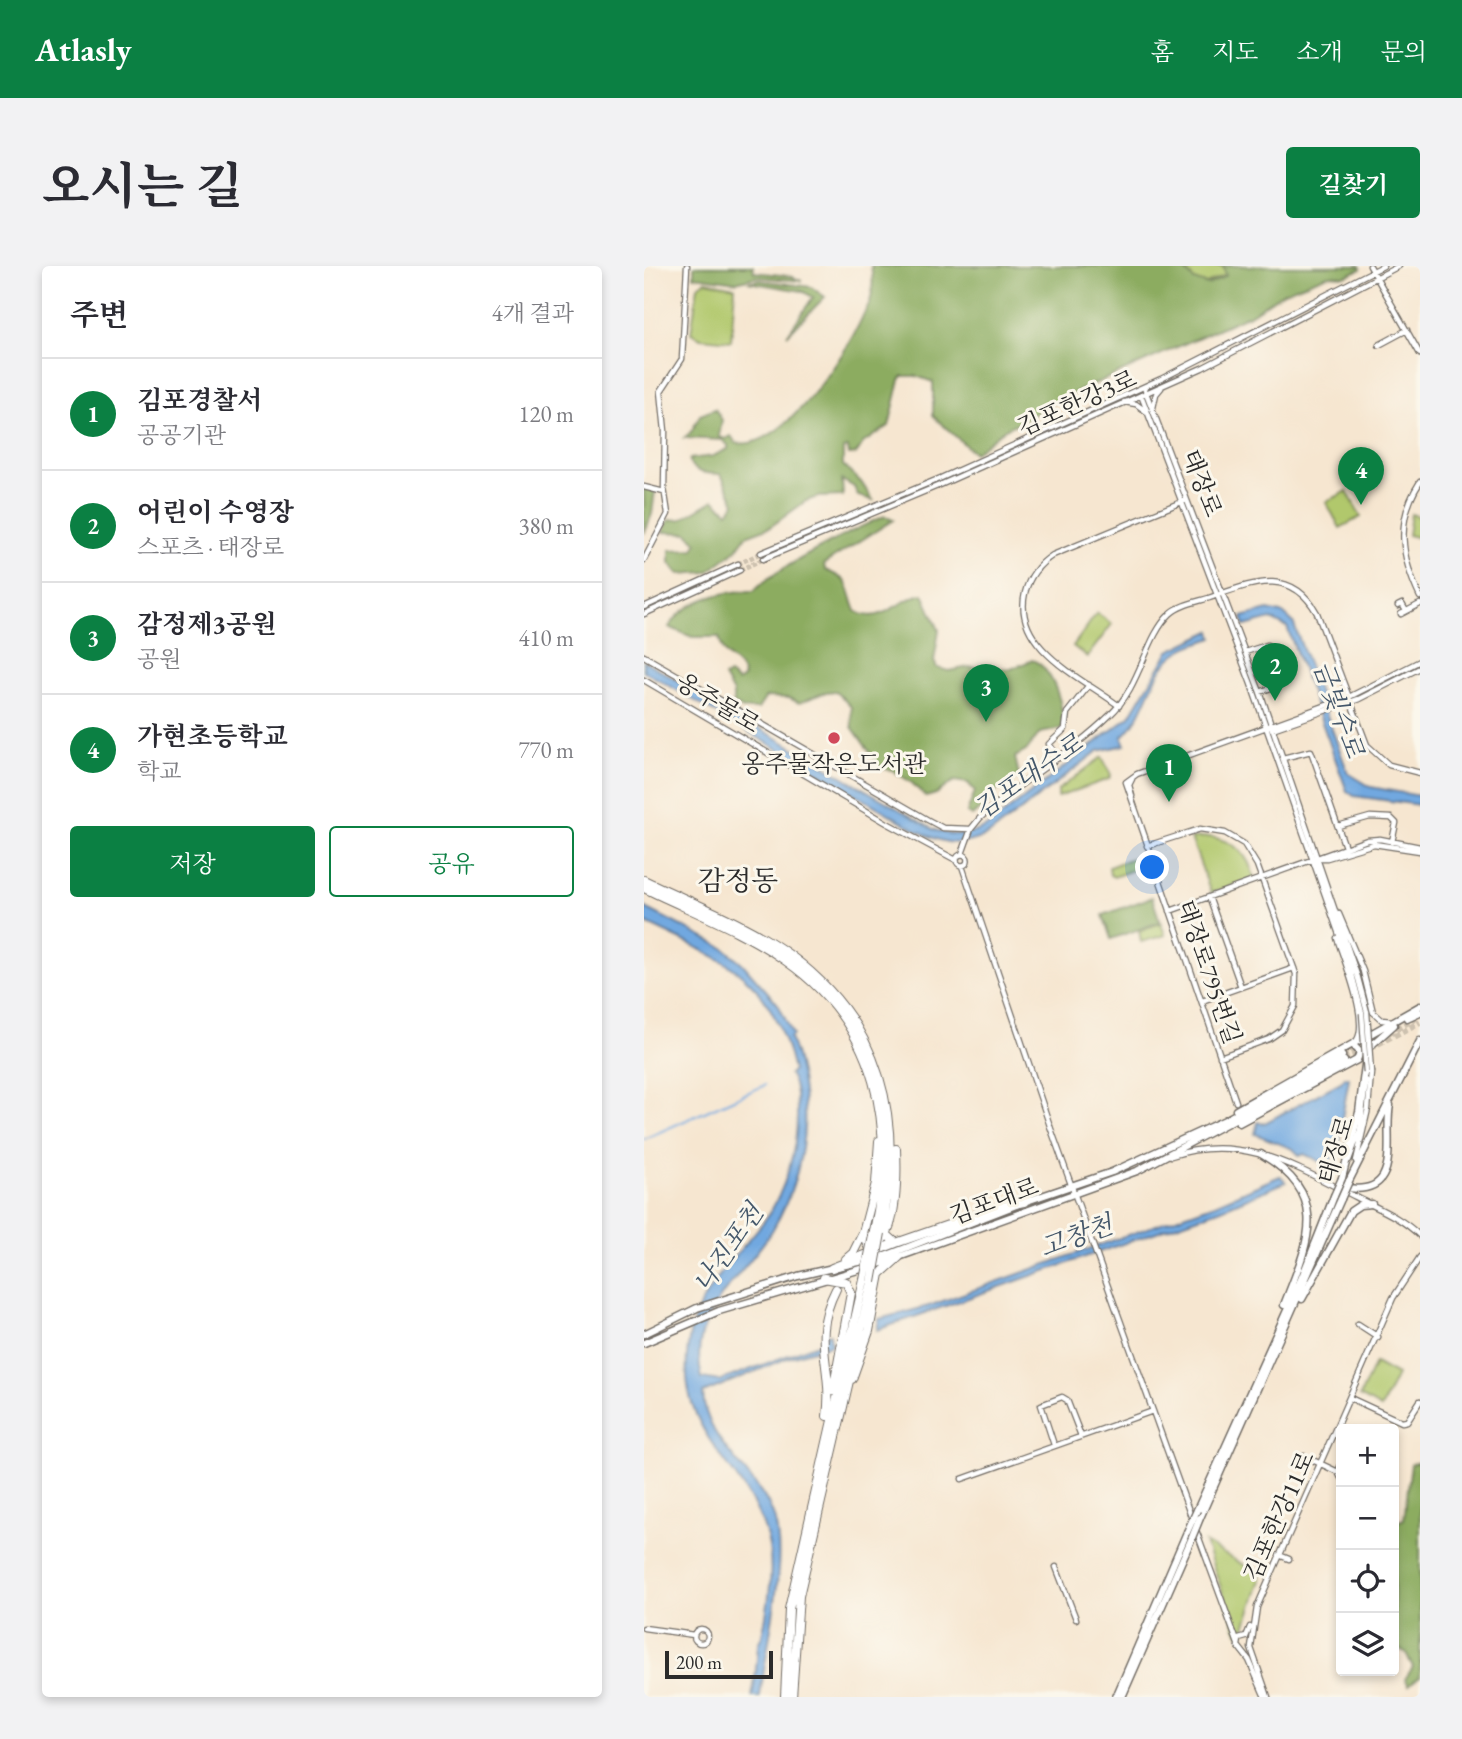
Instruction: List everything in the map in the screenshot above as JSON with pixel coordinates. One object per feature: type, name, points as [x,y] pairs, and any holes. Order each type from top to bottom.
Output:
[{"type":"highway","points":[[644,880],[754,934],[790,955],[808,970],[844,1009],[865,1041],[877,1069],[890,1115],[891,1175],[871,1280],[832,1432],[799,1596],[792,1697]]},
{"type":"highway","points":[[644,888],[774,953],[808,978],[855,1036],[872,1075],[880,1110],[884,1175],[880,1233],[875,1245],[865,1237]]},
{"type":"highway","points":[[832,1268],[853,1253],[865,1237],[878,1172],[880,1110]]},
{"type":"highway","points":[[832,1268],[878,1257],[896,1245],[1003,1206],[1024,1202]]},
{"type":"highway","points":[[880,1233],[896,1245]]},
{"type":"highway","points":[[865,1237],[878,1257]]},
{"type":"highway","points":[[871,1280],[899,1257]]},
{"type":"highway","points":[[821,1461],[869,1331],[871,1266],[862,1262]]},
{"type":"highway","points":[[824,1278],[846,1282],[851,1293],[837,1362],[832,1432]]},
{"type":"highway","points":[[783,1697],[789,1609],[821,1461],[829,1397],[821,1335],[824,1316],[836,1289]]},
{"type":"highway","points":[[795,1662],[798,1697]]},
{"type":"main road","name":"김포대로","points":[[1190,1136],[1395,1020],[1420,1010]]},
{"type":"main road","points":[[1377,1038],[1420,1010]]},
{"type":"main road","points":[[1351,1167],[1364,1057],[1377,1038],[1395,1020]]},
{"type":"main road","points":[[1351,1167],[1418,1041]]},
{"type":"main road","points":[[1174,1155],[1357,1060],[1360,1052],[1353,1045]]},
{"type":"main road","name":"김포대로","points":[[644,1334],[697,1308],[731,1296],[862,1262],[1024,1202],[1074,1189],[1190,1136],[1343,1059],[1156,1161],[1074,1189],[899,1257],[878,1257]]},
{"type":"main road","points":[[1336,1186],[1353,1190],[1365,1188],[1385,1171],[1391,1156],[1387,1129],[1392,1092]]},
{"type":"main road","points":[[1231,1112],[1236,1102],[1248,1102]]},
{"type":"main road","points":[[1261,1154],[1281,1166],[1297,1181],[1310,1216],[1302,1257],[1275,1334]]},
{"type":"main road","name":"태장로","points":[[1122,1697],[1191,1540],[1198,1514],[1275,1334],[1351,1167]]},
{"type":"main road","name":"태장로","points":[[1116,1697],[1187,1532],[1198,1514],[1285,1328],[1337,1197]]},
{"type":"main road","points":[[1285,1328],[1346,1217],[1355,1207],[1372,1204]]},
{"type":"main road","name":"김포대로","points":[[644,1342],[719,1311],[871,1266],[878,1257]]},
{"type":"street","points":[[644,560],[667,518],[664,492],[665,431],[661,391],[682,359],[688,266]]},
{"type":"street","points":[[1370,266],[1420,354]]},
{"type":"street","name":"김포한강3로","points":[[763,559],[1123,402],[1383,266]]},
{"type":"street","name":"김포한강3로","points":[[761,553],[1142,391],[1164,385],[1399,266]]},
{"type":"street","points":[[1379,345],[1407,330]]},
{"type":"street","points":[[1151,411],[1156,394],[1164,385]]},
{"type":"street","points":[[1142,391],[1220,594]]},
{"type":"street","points":[[1123,402],[1151,411]]},
{"type":"street","points":[[1420,482],[1406,510],[1402,539],[1405,562],[1420,597]]},
{"type":"street","points":[[644,487],[664,492]]},
{"type":"street","points":[[1120,706],[1044,650],[1030,634],[1023,604],[1030,580],[1039,566],[1057,552],[1186,501]]},
{"type":"street","points":[[644,607],[738,564]]},
{"type":"street","points":[[644,614],[740,570]]},
{"type":"street","points":[[956,860],[962,855],[971,829],[990,809],[1059,758],[1120,706],[1168,615],[1178,608],[1267,581],[1285,584],[1304,595],[1317,613],[1364,740],[1375,755],[1393,766],[1420,773]]},
{"type":"street","name":"태장로","points":[[1220,594],[1245,652],[1260,692],[1269,728],[1283,758],[1317,858],[1364,1013],[1369,1073],[1351,1167]]},
{"type":"street","name":"태장로","points":[[1220,594],[1269,728],[1311,860],[1331,905]]},
{"type":"street","points":[[1398,606],[1402,604],[1404,613],[1420,604]]},
{"type":"street","points":[[1245,652],[1267,645],[1273,648],[1284,684],[1260,692]]},
{"type":"street","points":[[644,656],[943,828],[971,829]]},
{"type":"street","points":[[1350,700],[1420,661]]},
{"type":"street","points":[[1269,728],[1350,700],[1420,668]]},
{"type":"street","name":"옹주물로","points":[[644,680],[887,823],[956,860],[962,866]]},
{"type":"street","points":[[1059,758],[1049,744],[1065,729],[1067,713],[1089,685]]},
{"type":"street","name":"태장로795번길","points":[[1236,1102],[1129,789],[1132,779],[1269,728]]},
{"type":"street","points":[[1283,758],[1311,751],[1345,847]]},
{"type":"street","points":[[1338,826],[1370,817],[1391,818],[1396,823],[1392,844]]},
{"type":"street","points":[[1147,846],[1196,830],[1225,833],[1249,850],[1262,878],[1294,968],[1298,980],[1297,999],[1293,1014],[1282,1030],[1269,1039],[1220,1057]]},
{"type":"street","points":[[1170,911],[1372,839],[1420,849]]},
{"type":"street","points":[[1317,858],[1327,858],[1368,844],[1392,844]]},
{"type":"street","points":[[962,855],[967,861],[962,866],[973,906],[1234,1634],[1267,1697]]},
{"type":"street","points":[[1209,897],[1241,987]]},
{"type":"street","points":[[1331,905],[1345,923],[1363,971],[1373,1012],[1382,1020],[1395,1020]]},
{"type":"street","points":[[1331,905],[1356,1002],[1361,1033],[1353,1045]]},
{"type":"street","points":[[1202,1001],[1294,968]]},
{"type":"street","points":[[1156,1161],[1217,1146],[1261,1154],[1393,1214],[1420,1236]]},
{"type":"street","name":"김포한강11로","points":[[1238,1644],[1244,1637],[1350,1399],[1392,1298],[1420,1256]]},
{"type":"street","points":[[1358,1324],[1377,1336]]},
{"type":"street","points":[[1054,1446],[1041,1405],[1062,1397],[1067,1399],[1081,1436]]},
{"type":"street","points":[[1350,1399],[1402,1422],[1407,1421],[1420,1401]]},
{"type":"street","points":[[962,1479],[1153,1410]]},
{"type":"street","points":[[1296,1458],[1304,1456],[1336,1471]]},
{"type":"street","points":[[1279,1555],[1289,1559]]},
{"type":"street","name":"김포한강11로","points":[[1251,1644],[1257,1607],[1279,1555]]},
{"type":"street","points":[[1056,1567],[1076,1619]]},
{"type":"street","points":[[644,1628],[694,1635]]},
{"type":"street","points":[[1234,1634],[1244,1637],[1251,1644],[1267,1697]]},
{"type":"street","points":[[1243,1650],[1251,1644]]},
{"type":"green space","points":[[694,266],[753,266],[754,272],[790,276],[802,281],[756,277],[736,282],[694,276]]},
{"type":"green space","points":[[871,266],[1181,266],[1194,280],[1208,285],[1226,276],[1223,266],[1360,266],[1361,269],[1345,276],[1328,275],[1284,292],[1251,314],[1045,406],[1029,418],[1005,429],[974,453],[933,416],[933,382],[916,376],[903,376],[889,426],[863,443],[856,454],[849,455],[848,448],[843,449],[843,465],[861,482],[873,500],[858,496],[854,487],[842,480],[843,496],[818,497],[806,501],[770,527],[746,536],[735,551],[708,572],[679,574],[670,563],[670,550],[694,549],[697,543],[688,533],[663,532],[669,520],[682,519],[714,500],[728,512],[735,503],[721,474],[699,471],[689,462],[690,459],[713,456],[728,449],[728,445],[722,440],[684,438],[691,432],[700,415],[715,409],[722,420],[719,437],[726,439],[731,436],[736,443],[754,442],[792,417],[827,376],[854,334],[870,301]]},
{"type":"green space","points":[[1181,266],[1223,266],[1226,275],[1204,285],[1194,280]]},
{"type":"green space","points":[[758,280],[811,287],[825,297],[787,335],[813,297],[802,291],[748,282]]},
{"type":"green space","points":[[706,281],[735,287],[731,341],[701,338],[691,333],[698,286]]},
{"type":"green space","points":[[644,488],[655,491],[652,514],[644,534]]},
{"type":"green space","points":[[1347,491],[1361,517],[1340,528],[1326,502]]},
{"type":"green space","points":[[1411,514],[1420,517],[1420,538],[1408,535]]},
{"type":"green space","points":[[885,516],[893,520],[824,564],[825,570],[847,585],[856,611],[873,616],[881,614],[923,594],[939,630],[934,661],[937,668],[949,671],[969,667],[1011,669],[1032,660],[1046,671],[1057,691],[1063,722],[1061,729],[1040,733],[1026,751],[1015,757],[1019,775],[994,793],[995,796],[972,816],[967,813],[975,791],[968,783],[954,781],[936,794],[926,797],[912,783],[892,770],[881,768],[852,727],[851,707],[836,691],[826,692],[799,703],[789,698],[766,697],[758,709],[743,709],[733,703],[733,693],[724,677],[729,674],[738,682],[744,677],[742,671],[728,657],[719,637],[692,637],[669,627],[695,603],[730,592],[754,591],[795,562]]},
{"type":"green space","points":[[1097,613],[1112,624],[1087,657],[1073,646]]},
{"type":"green space","points":[[1102,757],[1111,775],[1109,779],[1058,797],[1058,790]]},
{"type":"green space","points":[[1211,837],[1227,842],[1239,850],[1248,862],[1254,878],[1211,893],[1191,838]]},
{"type":"green space","points":[[1135,857],[1138,868],[1114,877],[1110,875],[1109,867]]},
{"type":"green space","points":[[1152,897],[1160,922],[1111,939],[1103,915]]},
{"type":"green space","points":[[1161,923],[1165,935],[1141,942],[1139,931]]},
{"type":"green space","points":[[1375,1363],[1397,1375],[1381,1408],[1360,1396]]},
{"type":"green space","points":[[1420,1462],[1420,1676],[1409,1685],[1405,1679],[1413,1667],[1405,1652],[1399,1649],[1399,1521],[1404,1519],[1411,1464]]},
{"type":"green space","points":[[1205,1543],[1246,1566],[1259,1570],[1261,1580],[1242,1636],[1236,1630]]},
{"type":"water","points":[[1268,610],[1284,614],[1293,622],[1348,773],[1371,787],[1420,796],[1420,805],[1354,796],[1347,791],[1287,627],[1271,619],[1245,626],[1242,617]]},
{"type":"water","points":[[1211,631],[1213,638],[1177,653],[1160,671],[1138,717],[1122,737],[1125,745],[1098,751],[990,834],[963,843],[938,840],[920,832],[644,671],[644,661],[933,829],[960,834],[975,832],[988,826],[1130,716],[1169,651]]},
{"type":"water","points":[[644,907],[724,948],[742,963],[778,1004],[793,1035],[790,1038],[802,1086],[804,1135],[794,1182],[785,1206],[773,1229],[710,1315],[702,1334],[699,1355],[702,1378],[719,1381],[818,1344],[825,1334],[830,1334],[831,1345],[790,1357],[703,1393],[712,1427],[767,1501],[778,1536],[777,1581],[760,1697],[752,1697],[758,1644],[765,1624],[770,1587],[771,1561],[767,1537],[756,1510],[699,1420],[690,1395],[686,1366],[691,1330],[703,1300],[764,1221],[784,1184],[793,1155],[797,1126],[796,1092],[789,1074],[793,1071],[772,1012],[758,991],[722,961],[644,922]]},
{"type":"water","points":[[1345,1077],[1349,1078],[1339,1136],[1341,1138],[1328,1165],[1304,1154],[1300,1156],[1293,1149],[1255,1134],[1258,1122],[1263,1124],[1341,1082]]},
{"type":"water","points":[[1280,1176],[1286,1182],[1219,1210],[877,1330],[879,1319],[929,1306],[1215,1204]]},
{"type":"waterway","points":[[644,1139],[765,1085]]},
{"type":"tunnel","points":[[738,564],[761,553]]},
{"type":"tunnel","points":[[740,570],[763,559]]},
{"type":"tunnel","points":[[1388,1033],[1420,1016]]},
{"type":"tunnel","points":[[1370,1048],[1420,1022]]},
{"type":"tunnel","points":[[1342,1056],[1369,1043]]},
{"type":"tunnel","points":[[1344,1061],[1361,1053]]},
{"type":"tunnel","points":[[874,1259],[896,1247]]},
{"type":"place","name":"가현초등학교","points":[[1361,505]]},
{"type":"place","name":"어린이 수영장","points":[[1275,701]]},
{"type":"place","name":"감정제3공원","points":[[986,722]]},
{"type":"place","name":"옹주물작은도서관","points":[[834,738]]},
{"type":"place","name":"김포경찰서","points":[[1169,802]]},
{"type":"district","name":"감정동","points":[[738,880]]},
{"type":"water label","name":"금빛수로","points":[[1339,709]]},
{"type":"water label","name":"김포대수로","points":[[1028,776]]},
{"type":"water label","name":"고창천","points":[[1076,1236]]},
{"type":"water label","name":"나진포천","points":[[728,1248]]}]
